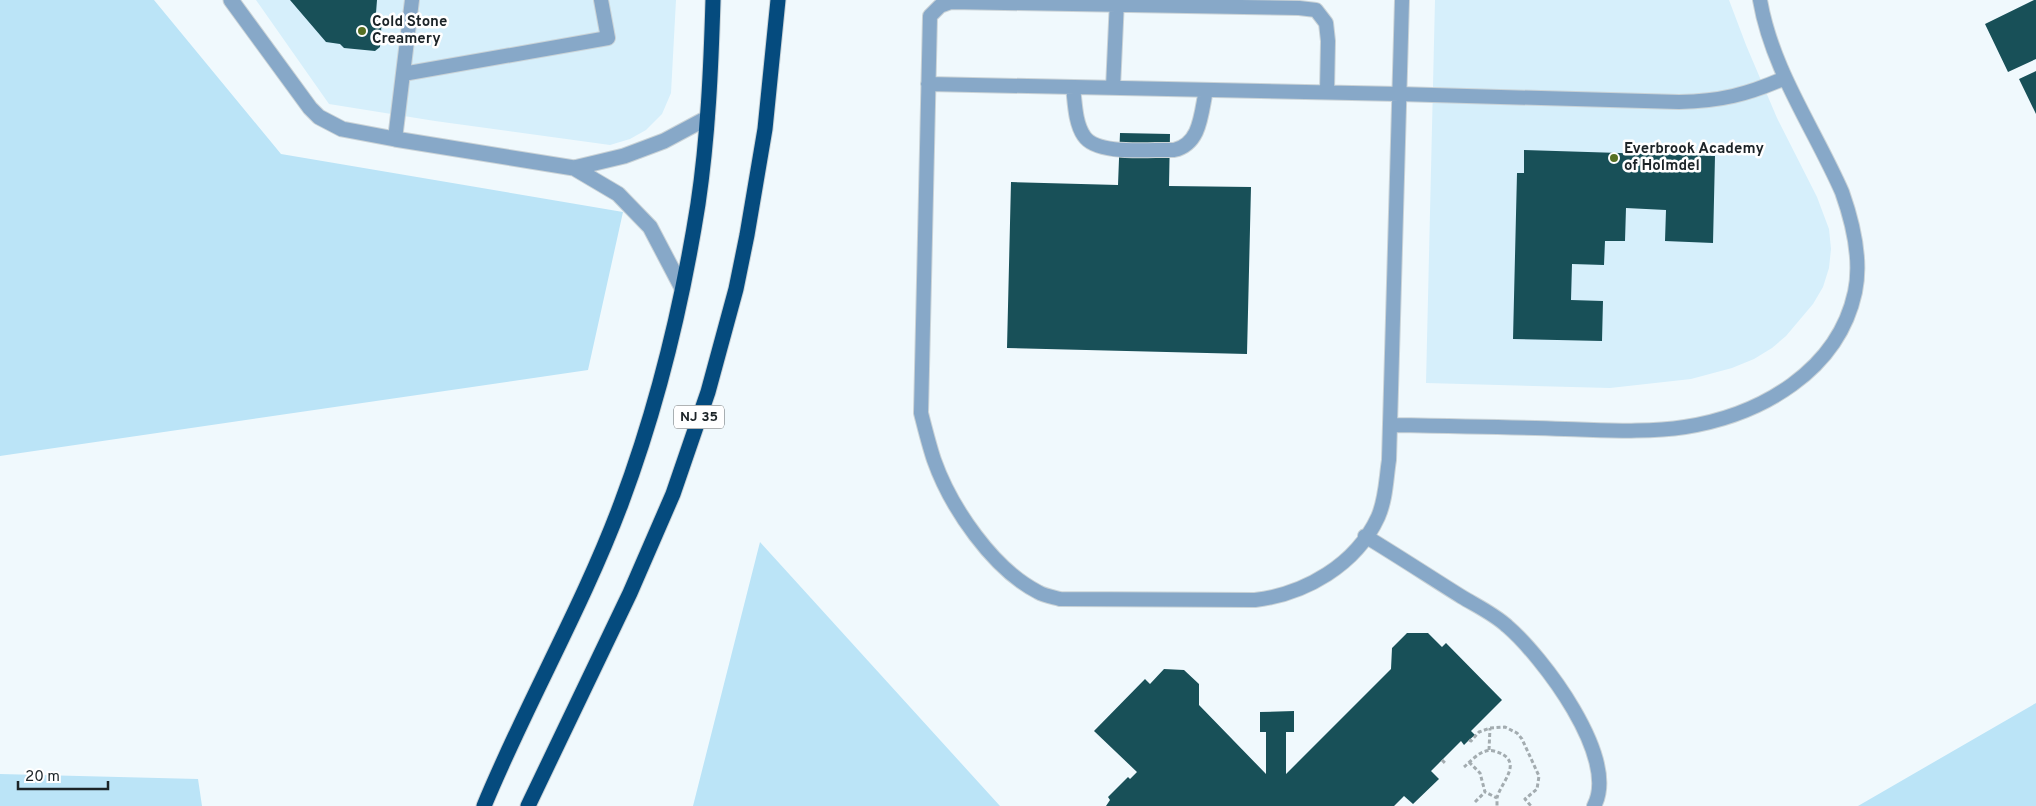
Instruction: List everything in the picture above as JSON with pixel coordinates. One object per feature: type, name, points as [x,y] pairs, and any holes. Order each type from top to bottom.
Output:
[{"type":"highway","name":"NJ 35","points":[[484,806],[503,759],[574,613],[621,504],[661,377],[682,288],[698,203],[707,118],[713,0]]},
{"type":"highway","name":"NJ 35","points":[[528,806],[630,593],[673,494],[708,392],[736,289],[747,236],[765,129],[778,0]]},
{"type":"street","points":[[230,0],[318,117],[342,129],[574,168],[618,194],[650,227],[682,288]]},
{"type":"street","points":[[574,168],[624,156],[664,141],[707,118]]},
{"type":"lane","points":[[395,139],[412,0]]},
{"type":"lane","points":[[403,74],[608,38],[601,0]]},
{"type":"lane","points":[[1327,92],[1328,41],[1326,23],[1316,10],[1116,3],[951,2],[940,6],[930,16],[921,413],[935,462],[958,511],[984,547],[1020,581],[1039,593],[1060,599],[1255,600],[1290,594],[1321,578],[1340,565],[1365,536],[1378,517],[1384,498],[1391,425],[1402,0]]},
{"type":"lane","points":[[1391,425],[1628,430],[1670,429],[1707,422],[1737,413],[1772,398],[1806,375],[1833,345],[1842,328],[1855,291],[1856,253],[1850,212],[1842,192],[1785,78],[1767,31],[1760,0]]},
{"type":"lane","points":[[1113,88],[1116,3]]},
{"type":"lane","points":[[928,84],[1700,102],[1739,96],[1785,78]]},
{"type":"lane","points":[[1073,87],[1079,124],[1084,137],[1092,144],[1104,149],[1174,150],[1181,148],[1190,142],[1195,134],[1206,90]]},
{"type":"lane","points":[[1365,536],[1506,624],[1539,659],[1570,703],[1586,733],[1596,760],[1599,778],[1599,793],[1594,806]]},
{"type":"path","points":[[1469,740],[1471,741],[1479,732],[1490,728],[1506,727],[1512,729],[1522,738],[1539,776],[1536,789],[1525,799],[1531,806]]},
{"type":"path","points":[[1489,750],[1490,728]]},
{"type":"path","points":[[1464,767],[1480,754],[1489,750],[1502,755],[1509,765],[1509,776],[1497,798],[1497,806]]},
{"type":"path","points":[[1442,760],[1446,764]]},
{"type":"path","points":[[1469,762],[1480,773],[1485,792],[1497,798]]},
{"type":"path","points":[[1475,802],[1485,792]]},
{"type":"shaded area","points":[[0,0],[154,0],[281,154],[623,212],[588,370],[0,456]]},
{"type":"shaded area","points":[[256,0],[676,0],[671,93],[662,114],[646,130],[630,139],[610,145],[435,121],[329,104]]},
{"type":"shaded area","name":"Everbrook Academy of Holmdel","points":[[1435,0],[1729,0],[1777,118],[1817,197],[1829,229],[1831,249],[1829,268],[1823,287],[1813,304],[1786,336],[1772,348],[1754,359],[1732,368],[1691,379],[1610,388],[1426,383]]},
{"type":"shaded area","points":[[760,542],[1000,806],[693,806]]},
{"type":"shaded area","points":[[2036,703],[2036,806],[1858,806]]},
{"type":"shaded area","points":[[0,774],[198,779],[202,806],[0,806]]},
{"type":"building","points":[[290,0],[377,0],[376,13],[379,13],[382,18],[380,47],[375,51],[344,48],[340,44],[326,42]]},
{"type":"building","points":[[2036,0],[2036,59],[2008,72],[1985,24]]},
{"type":"building","points":[[2036,71],[2036,114],[2019,79]]},
{"type":"building","points":[[1120,133],[1170,134],[1169,186],[1251,187],[1247,354],[1007,348],[1011,182],[1118,185]]},
{"type":"building","points":[[1524,150],[1715,156],[1713,243],[1665,241],[1666,210],[1626,208],[1625,241],[1605,241],[1604,265],[1572,264],[1571,300],[1603,301],[1602,341],[1513,339],[1517,173],[1524,173]]},
{"type":"building","points":[[1407,633],[1428,633],[1442,647],[1446,643],[1502,700],[1471,731],[1475,735],[1464,745],[1461,741],[1431,771],[1439,779],[1413,804],[1404,796],[1394,806],[1106,806],[1110,800],[1108,797],[1128,777],[1130,779],[1137,772],[1094,731],[1145,679],[1150,684],[1164,669],[1184,670],[1199,684],[1199,705],[1266,774],[1266,732],[1260,732],[1260,712],[1294,711],[1294,732],[1286,732],[1286,774],[1391,669],[1392,648]]},
{"type":"place","name":"Cold Stone Creamery","points":[[362,31]]},
{"type":"place","name":"Everbrook Academy of Holmdel","points":[[1614,158]]}]
